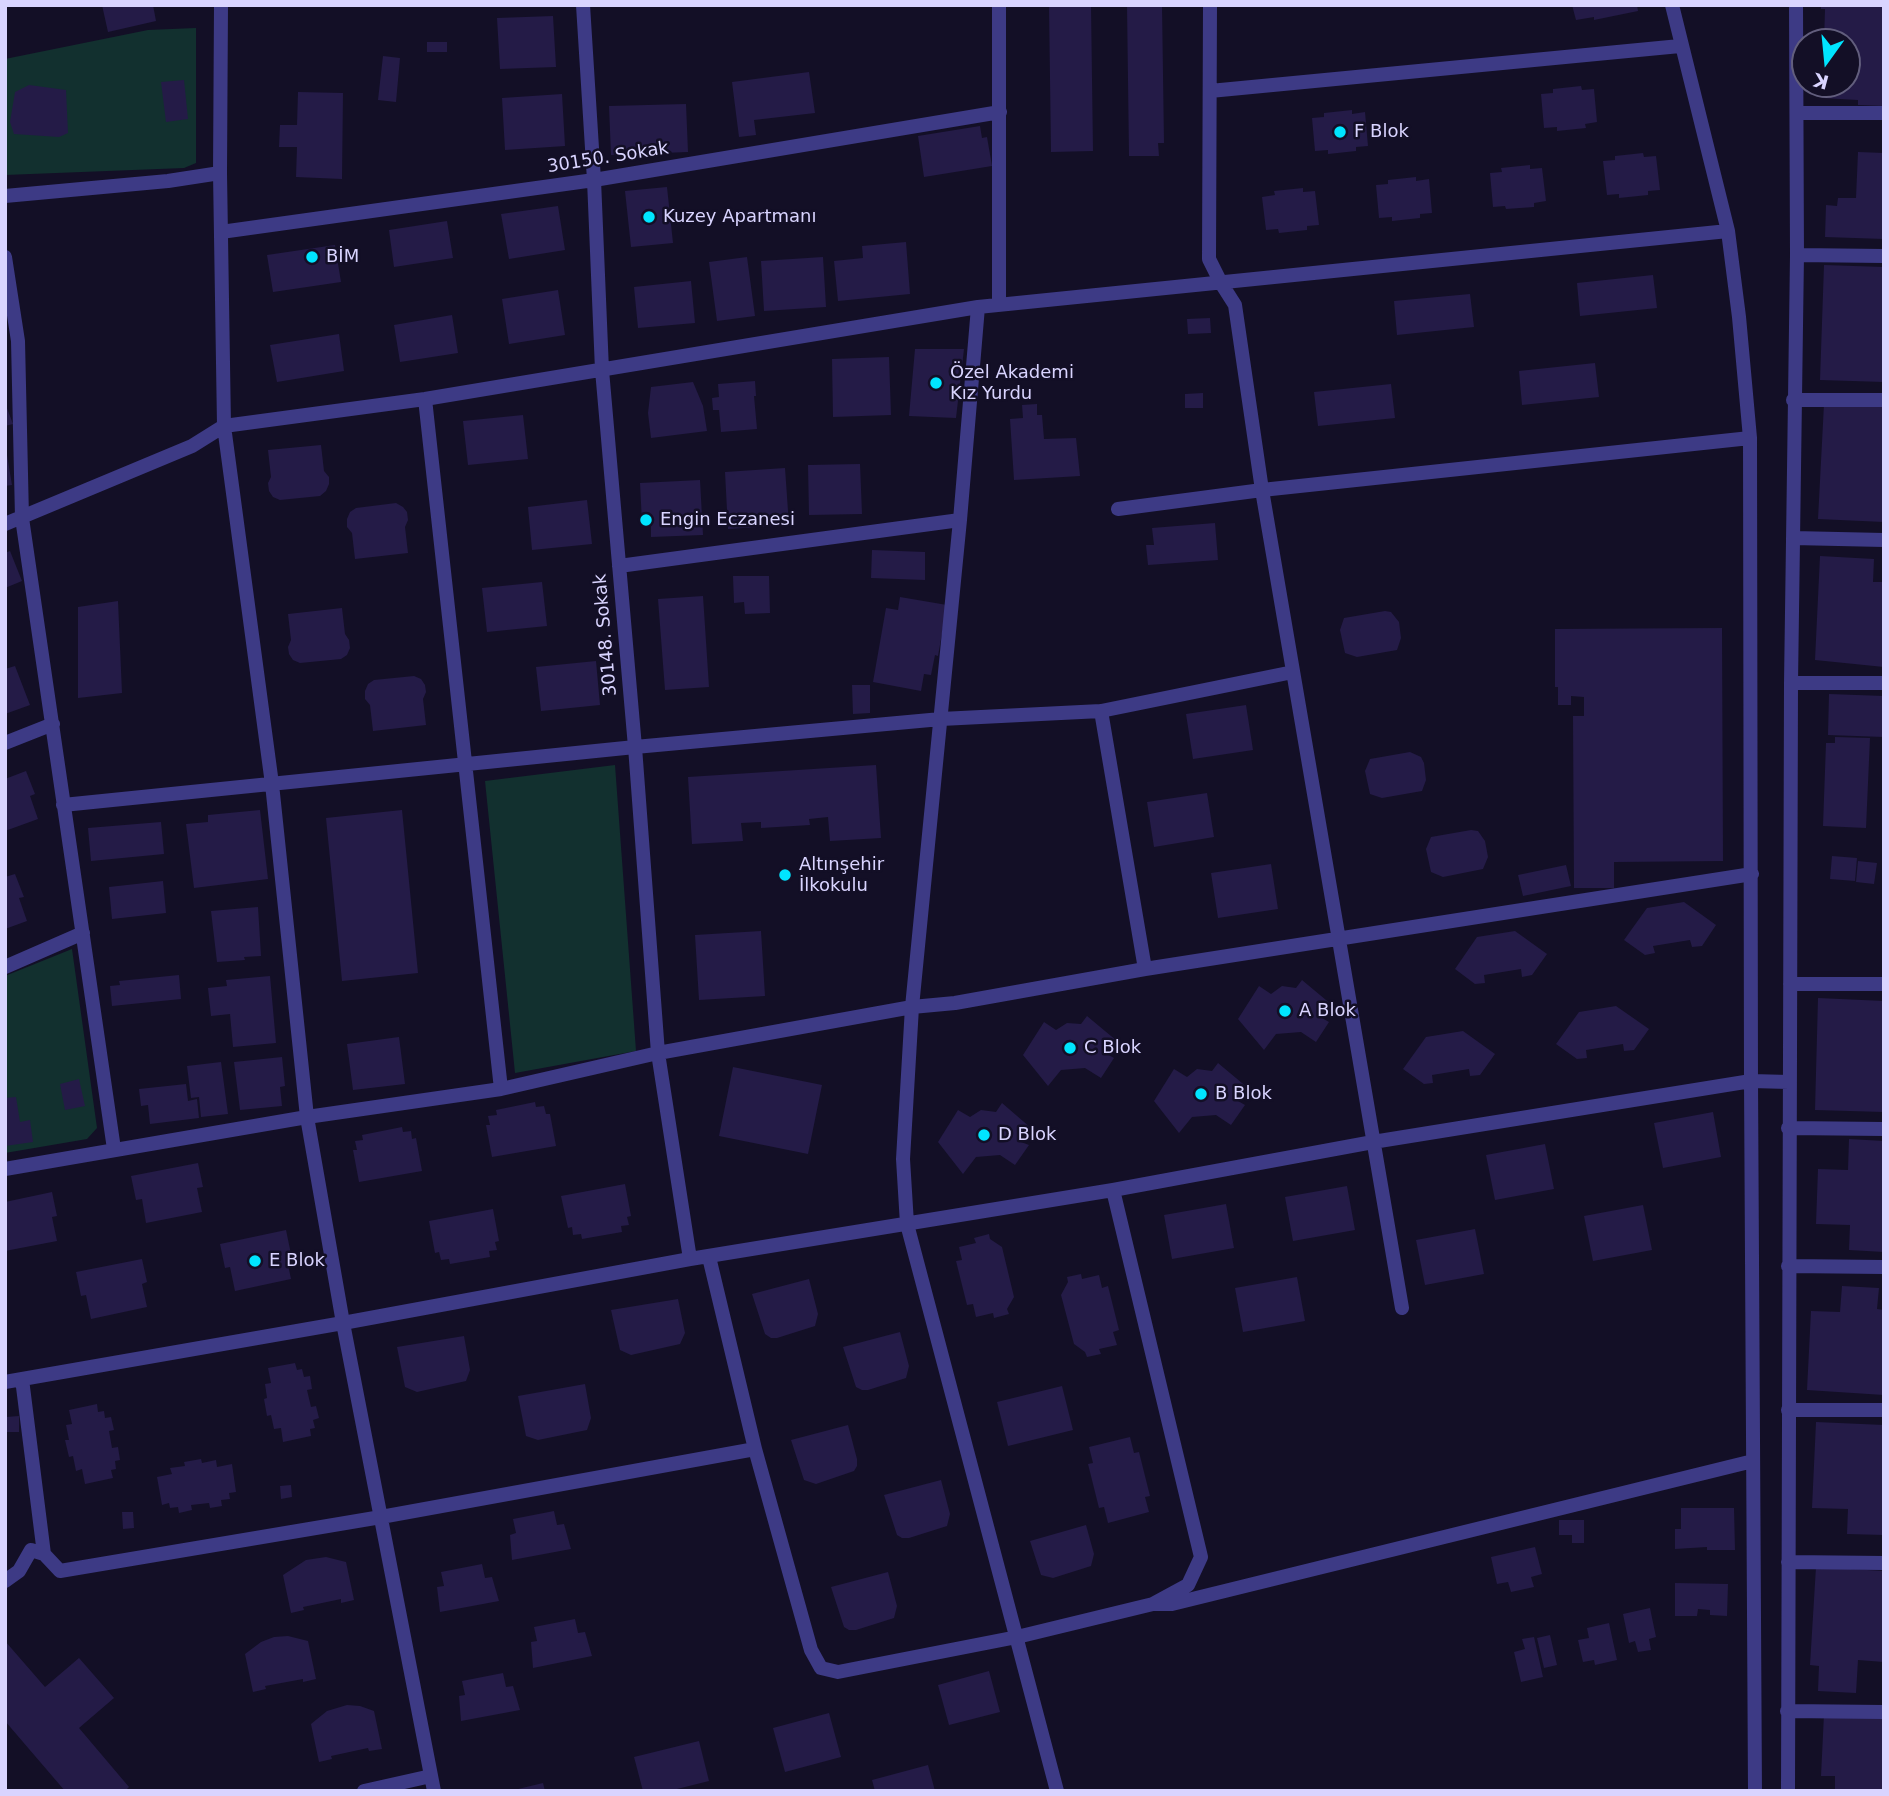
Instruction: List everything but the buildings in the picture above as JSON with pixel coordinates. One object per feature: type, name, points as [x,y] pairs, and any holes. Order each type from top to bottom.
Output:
[{"type":"street","points":[[221,5],[220,173],[224,426],[272,784],[307,1117],[343,1323],[434,1791]]},
{"type":"street","name":"30148. Sokak","points":[[583,5],[602,370],[635,747],[658,1054],[690,1259]]},
{"type":"street","points":[[999,5],[999,304]]},
{"type":"street","points":[[1210,5],[1209,260],[1235,305],[1262,490],[1402,1308]]},
{"type":"street","points":[[1672,5],[1728,231],[1750,438],[1755,1791]]},
{"type":"street","points":[[1788,1791],[1788,1128],[1793,400],[1797,256],[1796,5]]},
{"type":"street","points":[[1210,91],[1680,46]]},
{"type":"street","name":"30150. Sokak","points":[[221,232],[594,180],[1000,112]]},
{"type":"street","points":[[1797,113],[1884,113]]},
{"type":"street","points":[[5,196],[168,181],[220,173]]},
{"type":"street","points":[[5,524],[192,446],[224,426],[425,399],[999,304],[1221,284],[1728,231]]},
{"type":"street","points":[[1797,256],[1884,256]]},
{"type":"street","points":[[5,257],[8,306],[18,341],[22,518],[114,1149]]},
{"type":"street","points":[[978,307],[912,1007],[903,1159],[907,1224],[1056,1791]]},
{"type":"street","points":[[425,399],[501,1089]]},
{"type":"street","points":[[1793,400],[1884,400]]},
{"type":"street","points":[[1118,509],[1262,490],[1750,438]]},
{"type":"street","points":[[619,566],[960,520]]},
{"type":"street","points":[[1793,538],[1884,540]]},
{"type":"street","points":[[64,805],[466,763],[941,719],[1101,711],[1293,672]]},
{"type":"street","points":[[1791,683],[1884,683]]},
{"type":"street","points":[[1101,711],[1145,969]]},
{"type":"street","points":[[5,743],[53,724]]},
{"type":"street","points":[[5,1169],[307,1117],[501,1089],[658,1054],[912,1007],[956,1003],[1145,969],[1752,874]]},
{"type":"street","points":[[5,967],[83,933]]},
{"type":"street","points":[[1790,984],[1884,984]]},
{"type":"street","points":[[5,1382],[690,1259],[1113,1190],[1373,1142],[1751,1081],[1789,1082]]},
{"type":"street","points":[[1788,1128],[1884,1129]]},
{"type":"street","points":[[1113,1190],[1201,1557],[1188,1585],[1153,1604]]},
{"type":"street","points":[[709,1257],[755,1449],[811,1650],[821,1668],[838,1672],[1017,1637],[1153,1604],[1172,1604],[1754,1461]]},
{"type":"street","points":[[1788,1266],[1884,1267]]},
{"type":"street","points":[[22,1379],[44,1554]]},
{"type":"street","points":[[1788,1410],[1884,1410]]},
{"type":"street","points":[[5,1581],[19,1571],[31,1550],[44,1554],[60,1571],[381,1517],[755,1449]]},
{"type":"street","points":[[1788,1562],[1884,1563]]},
{"type":"street","points":[[1787,1711],[1884,1712]]},
{"type":"street","points":[[364,1791],[431,1776]]},
{"type":"green space","points":[[196,28],[196,163],[184,168],[5,175],[5,59],[148,30]]},
{"type":"green space","points":[[615,765],[636,1051],[515,1073],[485,781]]},
{"type":"green space","points":[[72,949],[97,1128],[87,1139],[5,1153],[5,976]]},
{"type":"place","name":"F Blok","points":[[1340,132]]},
{"type":"place","name":"Kuzey Apartmanı","points":[[649,217]]},
{"type":"place","name":"BİM","points":[[312,257]]},
{"type":"place","name":"Özel Akademi Kız Yurdu","points":[[936,383]]},
{"type":"place","name":"Engin Eczanesi","points":[[646,520]]},
{"type":"place","name":"Altınşehir İlkokulu","points":[[785,875]]},
{"type":"place","name":"A Blok","points":[[1285,1011]]},
{"type":"place","name":"C Blok","points":[[1070,1048]]},
{"type":"place","name":"B Blok","points":[[1201,1094]]},
{"type":"place","name":"D Blok","points":[[984,1135]]},
{"type":"place","name":"E Blok","points":[[255,1261]]}]
